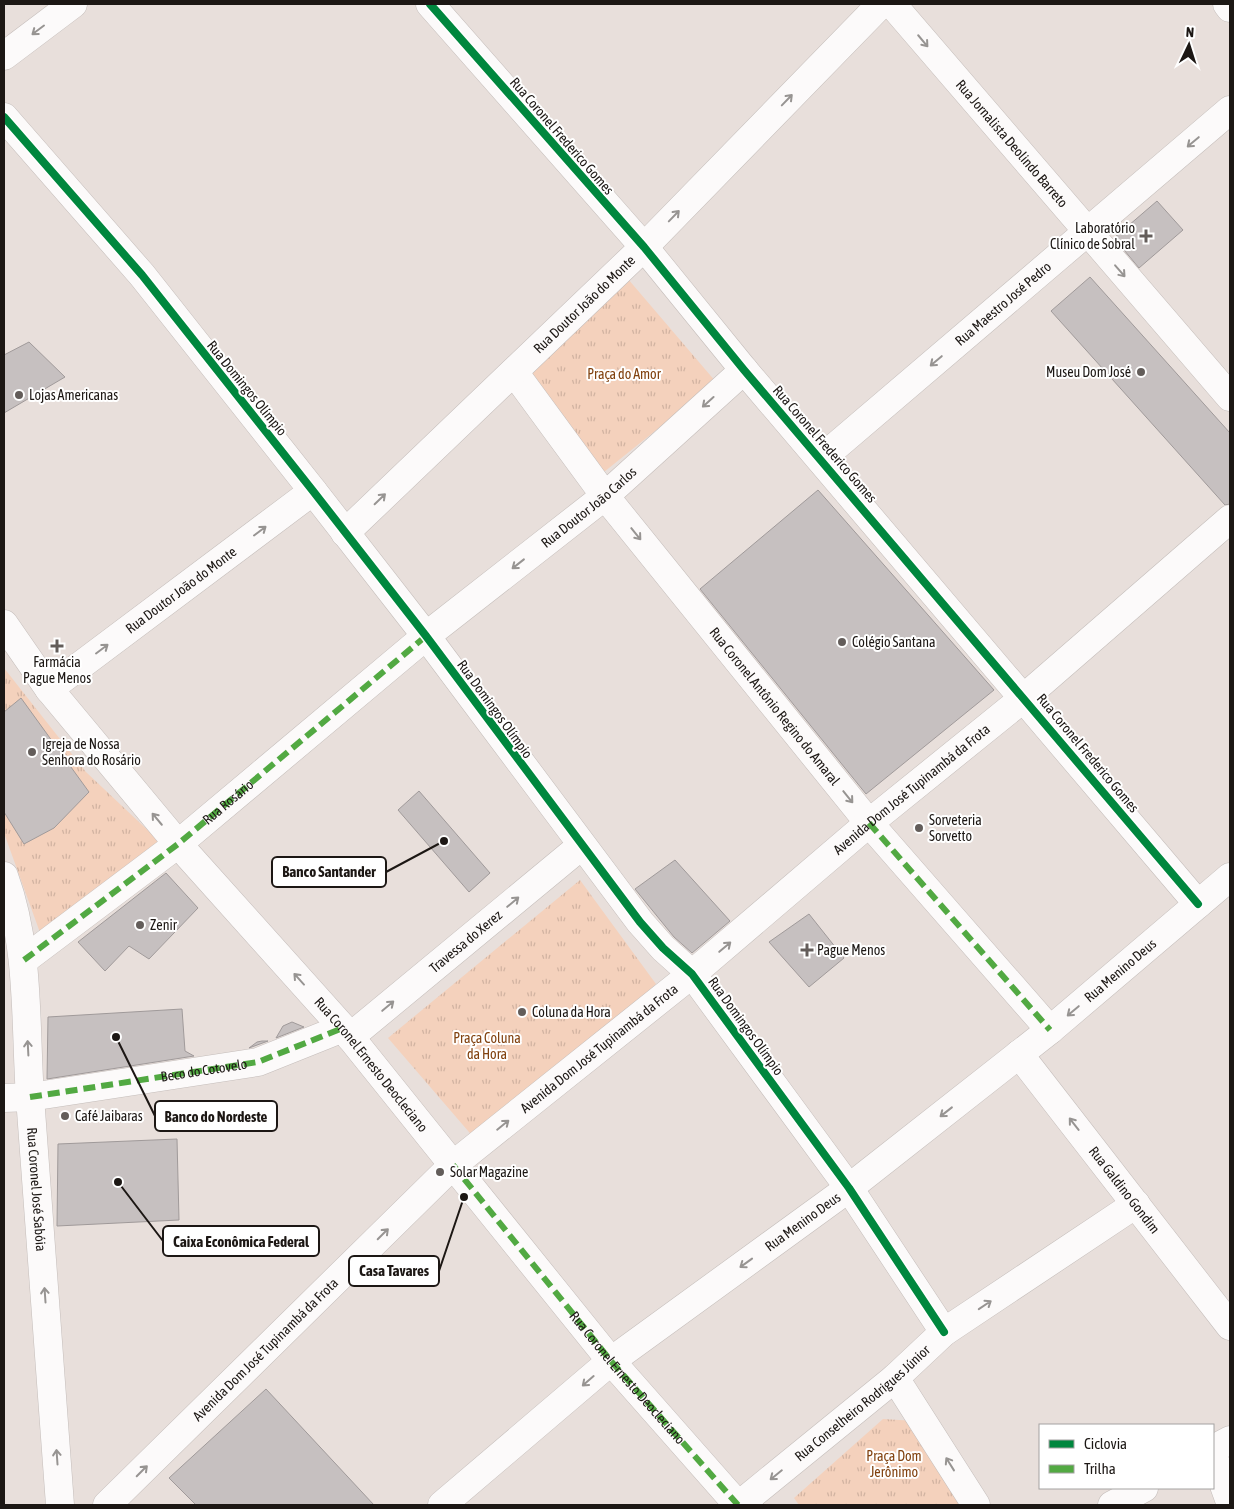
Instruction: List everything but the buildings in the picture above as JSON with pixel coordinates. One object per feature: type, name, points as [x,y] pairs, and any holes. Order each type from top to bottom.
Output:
[{"type":"street","points":[[4,56],[73,4]]},
{"type":"street","name":"Rua Coronel Frederico Gomes","points":[[430,4],[644,247],[744,370],[822,458],[1198,904]]},
{"type":"street","name":"Rua Doutor João do Monte","points":[[345,533],[644,247],[881,4]]},
{"type":"street","name":"Rua Jornalista Deolindo Barreto","points":[[892,4],[1230,397]]},
{"type":"street","points":[[1227,4],[1230,8]]},
{"type":"street","name":"Rua Maestro José Pedro","points":[[822,458],[1230,110]]},
{"type":"street","name":"Rua Domingos Olímpio","points":[[4,117],[142,275],[426,636],[581,846],[646,929],[663,948],[692,974],[848,1188],[944,1332]]},
{"type":"street","name":"Rua Doutor João Carlos","points":[[426,636],[605,496],[744,370]]},
{"type":"street","name":"Rua Coronel Antônio Regino do Amaral","points":[[514,372],[605,496],[870,824],[1050,1030]]},
{"type":"street","name":"Rua Doutor João do Monte","points":[[50,689],[313,491]]},
{"type":"street","name":"Avenida Dom José Tupinambá da Frota","points":[[107,1505],[453,1165],[692,974],[1025,697],[1230,519]]},
{"type":"street","name":"Rua Coronel Ernesto Deocleciano","points":[[4,624],[50,689],[178,844],[347,1032],[611,1361],[738,1505]]},
{"type":"street","name":"Rua Rosário","points":[[24,960],[178,844],[426,636]]},
{"type":"street","name":"Travessa do Xerez","points":[[347,1032],[581,846]]},
{"type":"street","name":"Rua Coronel José Sabóia","points":[[4,876],[9,913],[24,960],[17,1097],[60,1505]]},
{"type":"street","name":"Rua Menino Deus","points":[[442,1505],[611,1361],[848,1188],[1050,1030],[1230,877]]},
{"type":"street","name":"Beco do Cotovelo","points":[[17,1097],[167,1078],[258,1062],[347,1032]]},
{"type":"street","name":"Rua Galdino Gondim","points":[[1019,1054],[1136,1204],[1227,1315]]},
{"type":"street","name":"Rua Conselheiro Rodrigues Júnior","points":[[738,1505],[896,1378],[944,1332],[1136,1204]]},
{"type":"street","points":[[896,1378],[976,1505]]},
{"type":"street","points":[[1214,1448],[1230,1440]]},
{"type":"street","points":[[1214,1458],[1230,1502]]},
{"type":"street","points":[[1112,1505],[1142,1489]]},
{"type":"green space","name":"Praça do Amor","points":[[628,279],[716,382],[599,476],[524,381]]},
{"type":"green space","points":[[4,668],[86,772],[175,856],[47,952],[4,833]]},
{"type":"green space","name":"Praça Coluna da Hora","points":[[580,880],[656,984],[481,1146],[388,1038]]},
{"type":"green space","name":"Praça Dom Jerônimo","points":[[883,1419],[916,1421],[965,1505],[799,1505],[794,1498]]},
{"type":"marked path","points":[[24,960],[178,844],[426,636]]},
{"type":"marked path","points":[[869,823],[1050,1030]]},
{"type":"marked path","points":[[30,1097],[258,1062],[343,1028]]},
{"type":"marked path","points":[[453,1165],[611,1361],[738,1505]]},
{"type":"cycle path","points":[[430,4],[644,247],[744,370],[1198,904]]},
{"type":"cycle path","points":[[4,117],[142,275],[426,636],[640,922],[663,948],[692,974],[849,1188],[944,1332]]},
{"type":"place","name":"Laboratório Clínico de Sobral","points":[[1146,236]]},
{"type":"place","name":"Museu Dom José","points":[[1141,372]]},
{"type":"place","name":"Lojas Americanas","points":[[19,395]]},
{"type":"place","name":"Colégio Santana","points":[[842,642]]},
{"type":"place","name":"Farmácia Pague Menos","points":[[57,646]]},
{"type":"place","name":"Igreja de Nossa Senhora do Rosário","points":[[32,752]]},
{"type":"place","name":"Sorveteria Sorvetto","points":[[919,828]]},
{"type":"place","name":"Banco Santander","points":[[444,841]]},
{"type":"place","name":"Zenir","points":[[140,925]]},
{"type":"place","name":"Pague Menos","points":[[807,950]]},
{"type":"place","name":"Coluna da Hora","points":[[522,1012]]},
{"type":"place","name":"Banco do Nordeste","points":[[116,1037]]},
{"type":"place","name":"Café Jaibaras","points":[[65,1116]]},
{"type":"place","name":"Solar Magazine","points":[[440,1172]]},
{"type":"place","name":"Caixa Econômica Federal","points":[[118,1182]]},
{"type":"place","name":"Casa Tavares","points":[[464,1197]]}]
